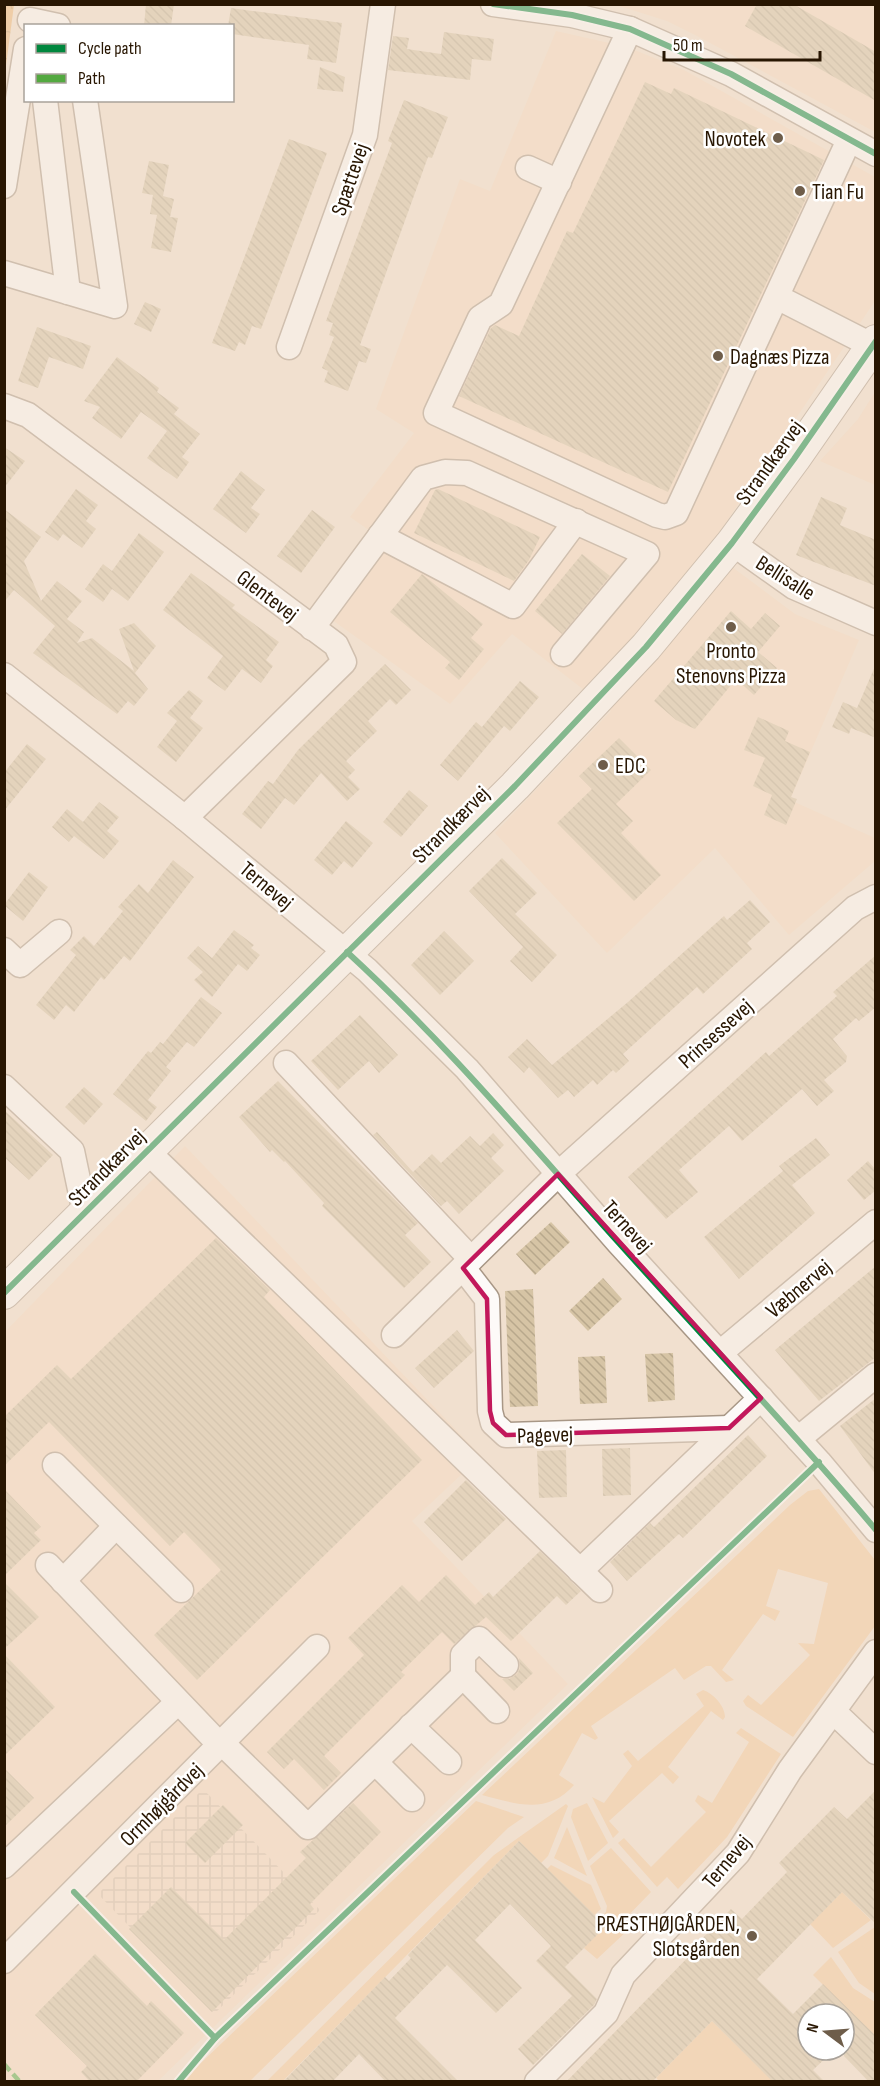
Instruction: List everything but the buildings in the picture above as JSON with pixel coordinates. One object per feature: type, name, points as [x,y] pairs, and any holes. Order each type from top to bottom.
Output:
[{"type":"main road","name":"Strandkærvej","points":[[4,1293],[515,786],[646,647],[732,543],[874,344]]},
{"type":"street","name":"Spættevej","points":[[289,347],[365,135],[383,4]]},
{"type":"street","points":[[493,4],[572,15],[630,29],[731,74],[876,154]]},
{"type":"street","points":[[31,17],[53,24]]},
{"type":"street","points":[[630,29],[501,304],[480,318],[436,413],[657,515],[670,516],[680,508],[849,140]]},
{"type":"street","points":[[4,186],[24,62]]},
{"type":"street","points":[[45,102],[68,292]]},
{"type":"street","points":[[4,273],[115,306],[85,102]]},
{"type":"street","points":[[528,168],[559,182]]},
{"type":"street","points":[[777,297],[874,344]]},
{"type":"street","name":"Glentevej","points":[[4,406],[28,415],[336,645],[344,662],[185,818]]},
{"type":"street","points":[[312,628],[423,478],[445,472],[467,473],[647,554],[563,654]]},
{"type":"street","points":[[381,536],[513,606],[576,521]]},
{"type":"street","name":"Bellisalle","points":[[732,543],[794,587],[876,623]]},
{"type":"street","name":"Ternevej","points":[[4,675],[185,818],[347,952],[466,1070],[798,1439],[876,1530]]},
{"type":"street","name":"Prinsessevej","points":[[558,1174],[855,908],[876,897]]},
{"type":"street","points":[[4,950],[20,965],[59,932]]},
{"type":"street","name":"Pagevej","points":[[286,1063],[467,1264],[487,1299],[490,1411],[493,1423],[506,1435],[729,1428]]},
{"type":"street","name":"Strandkærvej","points":[[4,1087],[72,1151],[86,1213]]},
{"type":"street","points":[[147,1151],[600,1590]]},
{"type":"street","points":[[394,1335],[558,1174]]},
{"type":"street","name":"Væbnervej","points":[[720,1353],[876,1222]]},
{"type":"street","points":[[798,1439],[876,1375]]},
{"type":"street","points":[[580,1571],[761,1398]]},
{"type":"street","points":[[55,1465],[181,1590]]},
{"type":"street","points":[[116,1526],[55,1573],[178,1702],[308,1827],[463,1676]]},
{"type":"street","points":[[497,1711],[463,1676],[463,1655],[479,1639],[506,1665]]},
{"type":"street","name":"Ormhøjgårdvej","points":[[4,1961],[317,1647]]},
{"type":"street","name":"Ternevej","points":[[537,2082],[606,2013],[623,1975],[738,1852],[790,1770],[876,1652]]},
{"type":"street","points":[[4,1866],[178,1702]]},
{"type":"street","points":[[834,1712],[876,1752]]},
{"type":"street","points":[[411,1726],[449,1762]]},
{"type":"street","points":[[375,1762],[412,1799]]},
{"type":"highlighted area","points":[[558,1174],[761,1398],[729,1428],[506,1435],[493,1423],[490,1411],[487,1299],[463,1268]]},
{"type":"shaded area","points":[[616,5],[875,5],[875,132],[667,21]]},
{"type":"shaded area","points":[[556,31],[627,47],[684,70],[875,177],[875,301],[708,549],[795,614],[859,640],[790,800],[875,838],[875,861],[789,935],[715,848],[607,953],[495,833],[611,711],[512,634],[450,704],[314,607],[370,531],[350,517],[414,433],[376,409],[460,179],[490,191]]},
{"type":"shaded area","points":[[875,392],[875,485],[820,461],[858,419]]},
{"type":"shaded area","points":[[185,1146],[481,1456],[412,1521],[568,1684],[158,2081],[5,2081],[4,1333]]},
{"type":"shaded area","points":[[819,1489],[875,1560],[875,1626],[793,1737],[746,1706],[743,1701],[748,1695],[761,1705],[810,1655],[798,1643],[814,1644],[828,1583],[778,1569],[766,1606],[780,1611],[775,1621],[763,1614],[722,1670],[734,1680],[726,1682],[711,1666],[706,1666],[684,1680],[675,1668],[591,1726],[598,1738],[595,1740],[582,1733],[559,1775],[574,1785],[564,1794],[542,1804],[531,1805],[482,1795],[790,1505],[808,1491]]},
{"type":"shaded area","points":[[703,1690],[718,1700],[725,1717],[723,1720],[711,1711],[668,1767],[679,1777],[673,1784],[662,1773],[609,1821],[619,1832],[613,1838],[592,1797],[604,1803],[632,1766],[623,1754],[628,1750],[638,1761],[704,1706],[696,1694]]},
{"type":"shaded area","points":[[741,1728],[781,1754],[727,1837],[678,1889],[667,1877],[657,1887],[618,1843],[624,1838],[651,1867],[706,1812],[695,1801],[698,1795],[712,1803],[749,1742],[736,1733]]},
{"type":"shaded area","points":[[203,1789],[320,1910],[214,2014],[98,1894]]},
{"type":"shaded area","points":[[476,1801],[524,1817],[508,1828],[250,2081],[182,2081]]},
{"type":"shaded area","points":[[587,1803],[608,1843],[588,1861],[571,1817],[573,1809]]},
{"type":"shaded area","points":[[566,1804],[568,1806],[548,1856],[541,1863],[519,1841],[283,2081],[266,2082],[494,1855]]},
{"type":"shaded area","points":[[567,1827],[587,1876],[554,1858]]},
{"type":"shaded area","points":[[611,1848],[651,1892],[621,1923],[628,1930],[597,1959],[584,1948],[605,1926],[599,1920],[606,1912],[607,1906],[590,1866]]},
{"type":"shaded area","points":[[551,1865],[591,1885],[601,1909],[594,1915],[547,1869]]},
{"type":"shaded area","points":[[842,1892],[871,1920],[833,1948],[810,1924]]},
{"type":"shaded area","points":[[875,1927],[875,1994],[859,1983],[838,1952]]},
{"type":"shaded area","points":[[831,1957],[853,1988],[875,2002],[875,2036],[856,2017],[856,2002],[840,2002],[813,1975]]},
{"type":"shaded area","points":[[712,2021],[773,2081],[660,2082],[656,2078]]},
{"type":"green space","points":[[4,5],[14,5],[5,73]]},
{"type":"marked path","points":[[4,2064],[20,2082]]},
{"type":"cycle path","points":[[493,4],[572,15],[630,29],[731,74],[876,154]]},
{"type":"cycle path","points":[[4,1293],[515,786],[646,647],[732,543],[876,341]]},
{"type":"cycle path","points":[[347,952],[383,986],[486,1094],[781,1421],[876,1530]]},
{"type":"cycle path","points":[[178,2082],[215,2038],[819,1462]]},
{"type":"cycle path","points":[[74,1892],[215,2038]]},
{"type":"place","name":"Novotek","points":[[778,138]]},
{"type":"place","name":"Tian Fu","points":[[800,191]]},
{"type":"place","name":"Dagnæs Pizza","points":[[718,356]]},
{"type":"place","name":"Pronto Stenovns Pizza","points":[[731,627]]},
{"type":"place","name":"EDC","points":[[603,765]]},
{"type":"place","name":"PRÆSTHØJGÅRDEN, Slotsgården","points":[[752,1936]]}]
